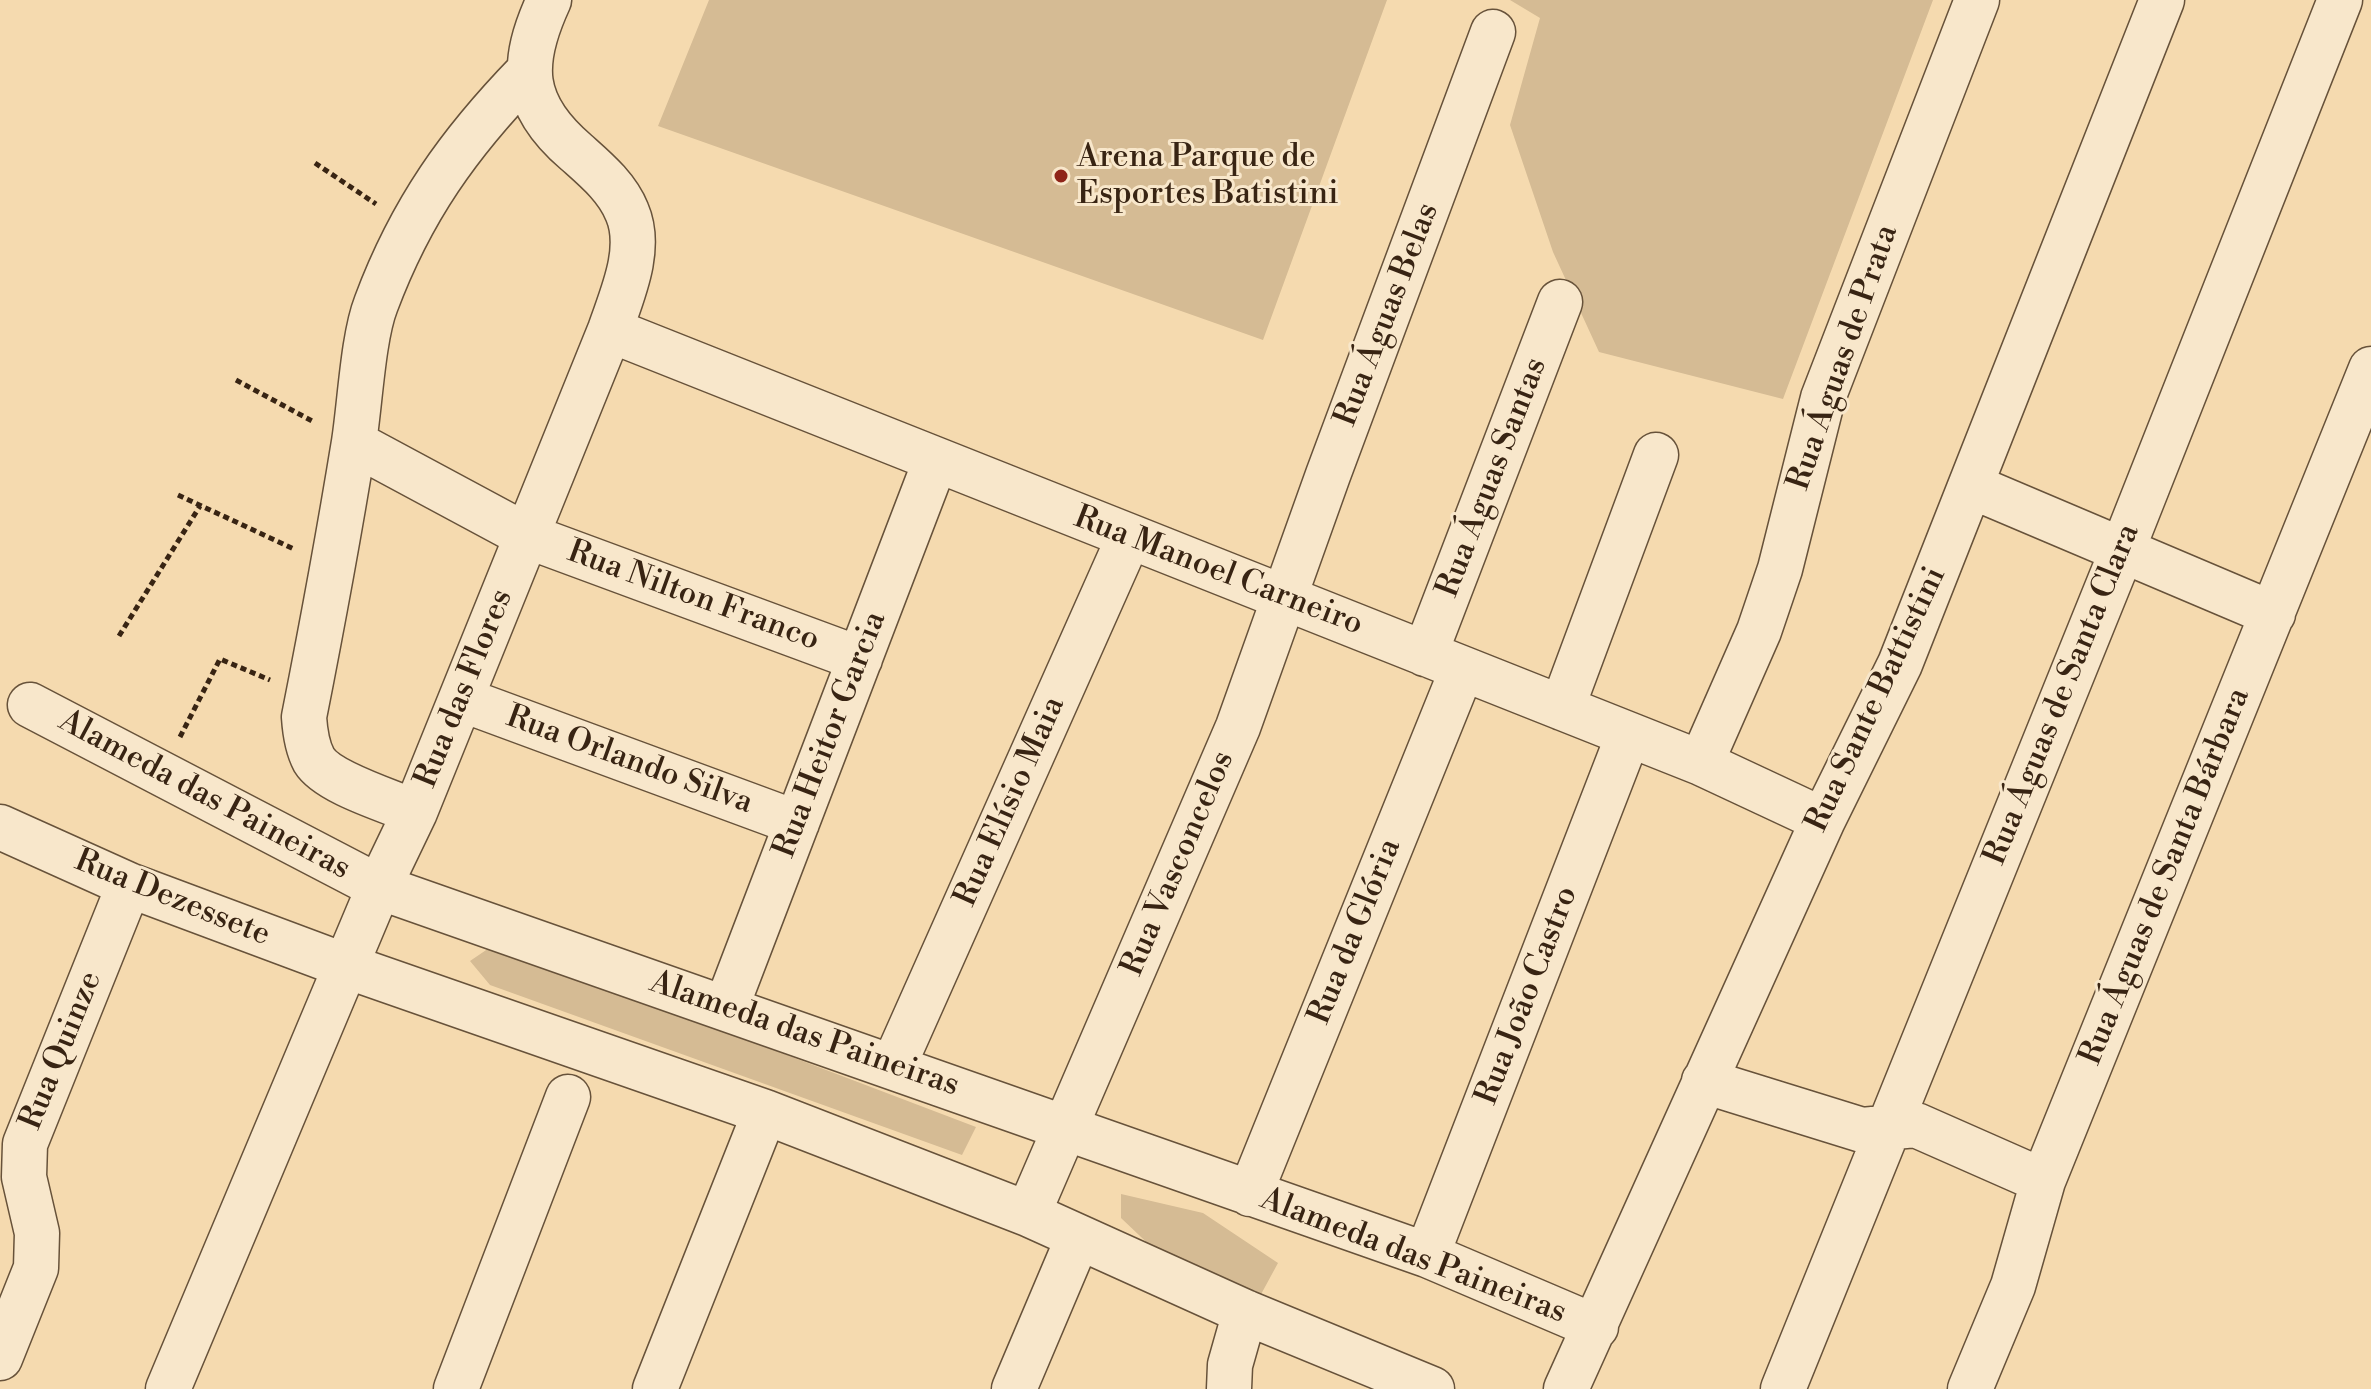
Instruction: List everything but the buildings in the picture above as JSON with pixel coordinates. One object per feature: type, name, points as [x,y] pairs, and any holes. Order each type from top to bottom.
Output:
[{"type":"street","name":"Rua das Flores","points":[[168,1389],[379,887],[415,812],[610,330],[629,274],[632,241],[628,214],[617,193],[545,117],[535,99],[528,72],[529,49],[549,0]]},
{"type":"street","name":"Rua Águas de Prata","points":[[1701,763],[1759,631],[1780,569],[1823,398],[1977,0]]},
{"type":"street","name":"Rua Sante Battistini","points":[[1566,1389],[1823,820],[1900,664],[2162,0]]},
{"type":"street","name":"Rua Águas de Santa Clara","points":[[1783,1389],[2122,551],[2340,0]]},
{"type":"street","name":"Rua Águas Belas","points":[[1284,599],[1493,32]]},
{"type":"street","points":[[415,812],[333,777],[315,762],[306,740],[304,717],[354,443],[374,307],[410,227],[442,169],[463,141],[528,72]]},
{"type":"street","name":"Rua Águas Santas","points":[[1444,662],[1560,302]]},
{"type":"street","name":"Rua Manoel Carneiro","points":[[610,330],[935,462],[1701,763],[1823,820]]},
{"type":"street","name":"Rua Águas de Santa Bárbara","points":[[1970,1389],[2013,1286],[2043,1181],[2371,369]]},
{"type":"street","name":"Rua Nilton Franco","points":[[354,443],[527,536],[860,659]]},
{"type":"street","points":[[1562,708],[1656,455]]},
{"type":"street","name":"Rua Heitor Garcia","points":[[726,1008],[935,462]]},
{"type":"street","points":[[1971,486],[2273,614]]},
{"type":"street","name":"Rua Elísio Maia","points":[[893,1067],[1129,537]]},
{"type":"street","name":"Rua Vasconcelos","points":[[1028,1214],[1238,727],[1284,599]]},
{"type":"street","name":"Rua da Glória","points":[[1250,1194],[1444,662]]},
{"type":"street","name":"Rua Orlando Silva","points":[[461,699],[797,823]]},
{"type":"street","name":"Alameda das Paineiras","points":[[30,705],[379,887],[1427,1255],[1596,1327]]},
{"type":"street","name":"Rua João Castro","points":[[1427,1255],[1628,736]]},
{"type":"street","name":"Rua Dezessete","points":[[0,827],[129,885],[346,966]]},
{"type":"street","name":"Rua Quinze","points":[[0,1358],[36,1268],[35,1220],[24,1177],[25,1144],[15,1124],[129,885]]},
{"type":"street","points":[[346,966],[765,1112],[1028,1214],[1245,1312],[1432,1389]]},
{"type":"street","points":[[1704,1081],[1862,1130],[1916,1125],[2043,1181]]},
{"type":"street","points":[[456,1389],[568,1097]]},
{"type":"street","points":[[655,1389],[765,1112]]},
{"type":"street","points":[[1014,1389],[1078,1238]]},
{"type":"street","points":[[1229,1389],[1230,1365],[1245,1312]]},
{"type":"path","points":[[315,163],[410,227]]},
{"type":"path","points":[[236,380],[354,443]]},
{"type":"path","points":[[178,495],[332,566]]},
{"type":"path","points":[[119,636],[200,506]]},
{"type":"path","points":[[162,773],[220,659],[308,696]]},
{"type":"shaded area","name":"Arena Parque de Esportes Batistini","points":[[709,0],[1387,0],[1263,340],[658,126]]},
{"type":"shaded area","points":[[1510,0],[1933,0],[1783,399],[1599,352],[1553,252],[1510,125],[1540,18]]},
{"type":"shaded area","points":[[495,944],[976,1127],[962,1155],[490,985],[470,961]]},
{"type":"shaded area","points":[[1121,1194],[1203,1213],[1278,1263],[1259,1298],[1160,1255],[1121,1218]]},
{"type":"place","name":"Arena Parque de Esportes Batistini","points":[[1061,176]]}]
